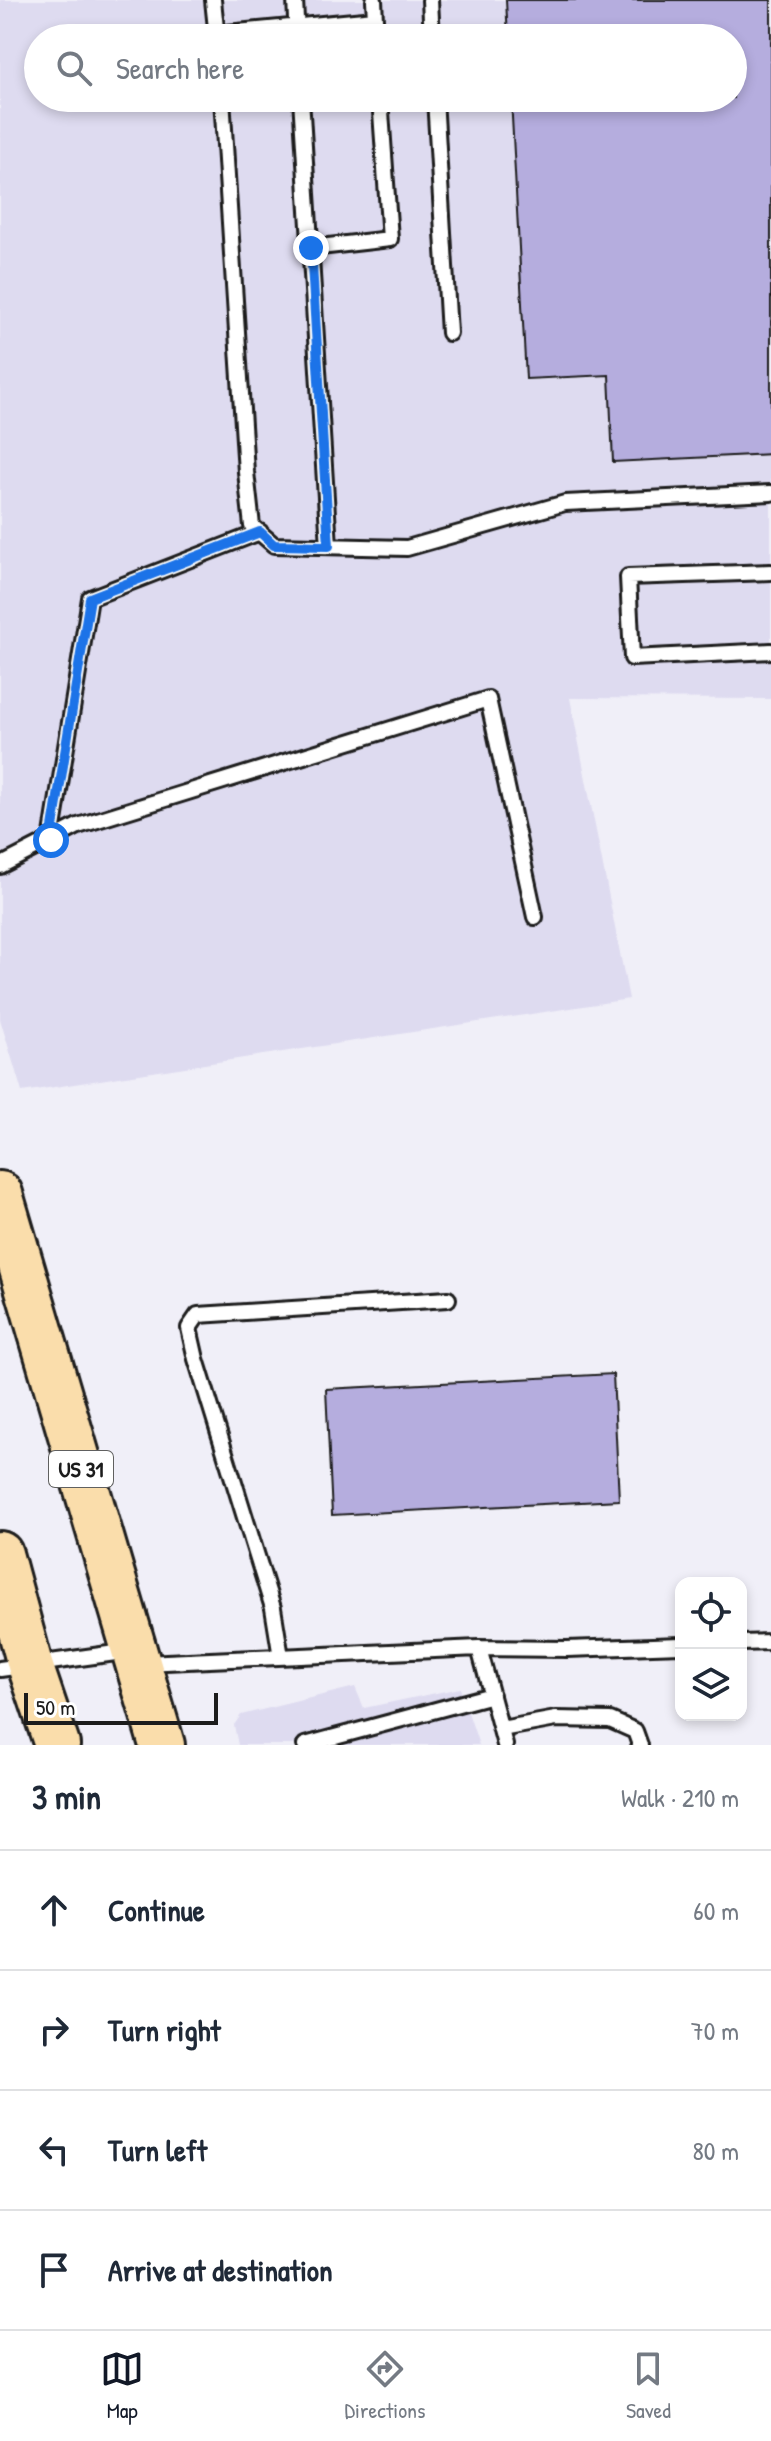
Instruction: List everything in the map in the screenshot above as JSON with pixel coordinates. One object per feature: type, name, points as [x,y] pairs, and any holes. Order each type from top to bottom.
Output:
[{"type":"main road","name":"US 31","points":[[0,1194],[162,1745]]},
{"type":"main road","points":[[0,1554],[15,1667],[57,1745]]},
{"type":"lane","points":[[213,0],[215,24]]},
{"type":"lane","points":[[295,0],[296,24]]},
{"type":"lane","points":[[374,0],[375,24]]},
{"type":"lane","points":[[430,0],[431,24]]},
{"type":"lane","points":[[347,24],[375,19]]},
{"type":"lane","points":[[223,112],[252,526],[274,545],[407,548],[565,503],[771,493]]},
{"type":"lane","points":[[302,112],[329,546]]},
{"type":"lane","points":[[311,248],[390,239],[381,112]]},
{"type":"lane","points":[[436,112],[449,333]]},
{"type":"lane","points":[[51,840],[90,598],[260,532]]},
{"type":"lane","points":[[771,572],[628,577],[632,658],[771,651]]},
{"type":"lane","points":[[0,866],[78,826],[488,699],[535,917]]},
{"type":"lane","points":[[281,1657],[273,1608],[189,1328],[198,1315],[448,1299]]},
{"type":"lane","points":[[747,1643],[771,1642]]},
{"type":"lane","points":[[15,1667],[136,1657],[281,1657],[479,1648],[675,1645]]},
{"type":"lane","points":[[479,1648],[505,1745]]},
{"type":"lane","points":[[305,1745],[492,1695]]},
{"type":"lane","points":[[501,1729],[556,1719],[610,1720],[635,1731],[640,1745]]},
{"type":"shaded area","points":[[0,0],[771,0],[771,699],[570,698],[629,999],[22,1092],[0,1019]]},
{"type":"shaded area","points":[[355,1687],[364,1708],[460,1688],[479,1745],[238,1745],[234,1725],[241,1715]]},
{"type":"building","points":[[506,0],[771,0],[771,454],[613,462],[609,375],[526,379],[512,112],[747,112],[747,24],[507,24]]},
{"type":"building","points":[[613,1374],[619,1500],[332,1515],[326,1389]]},
{"type":"route","points":[[51,840],[90,598],[260,532],[274,545],[329,546],[311,248]]}]
